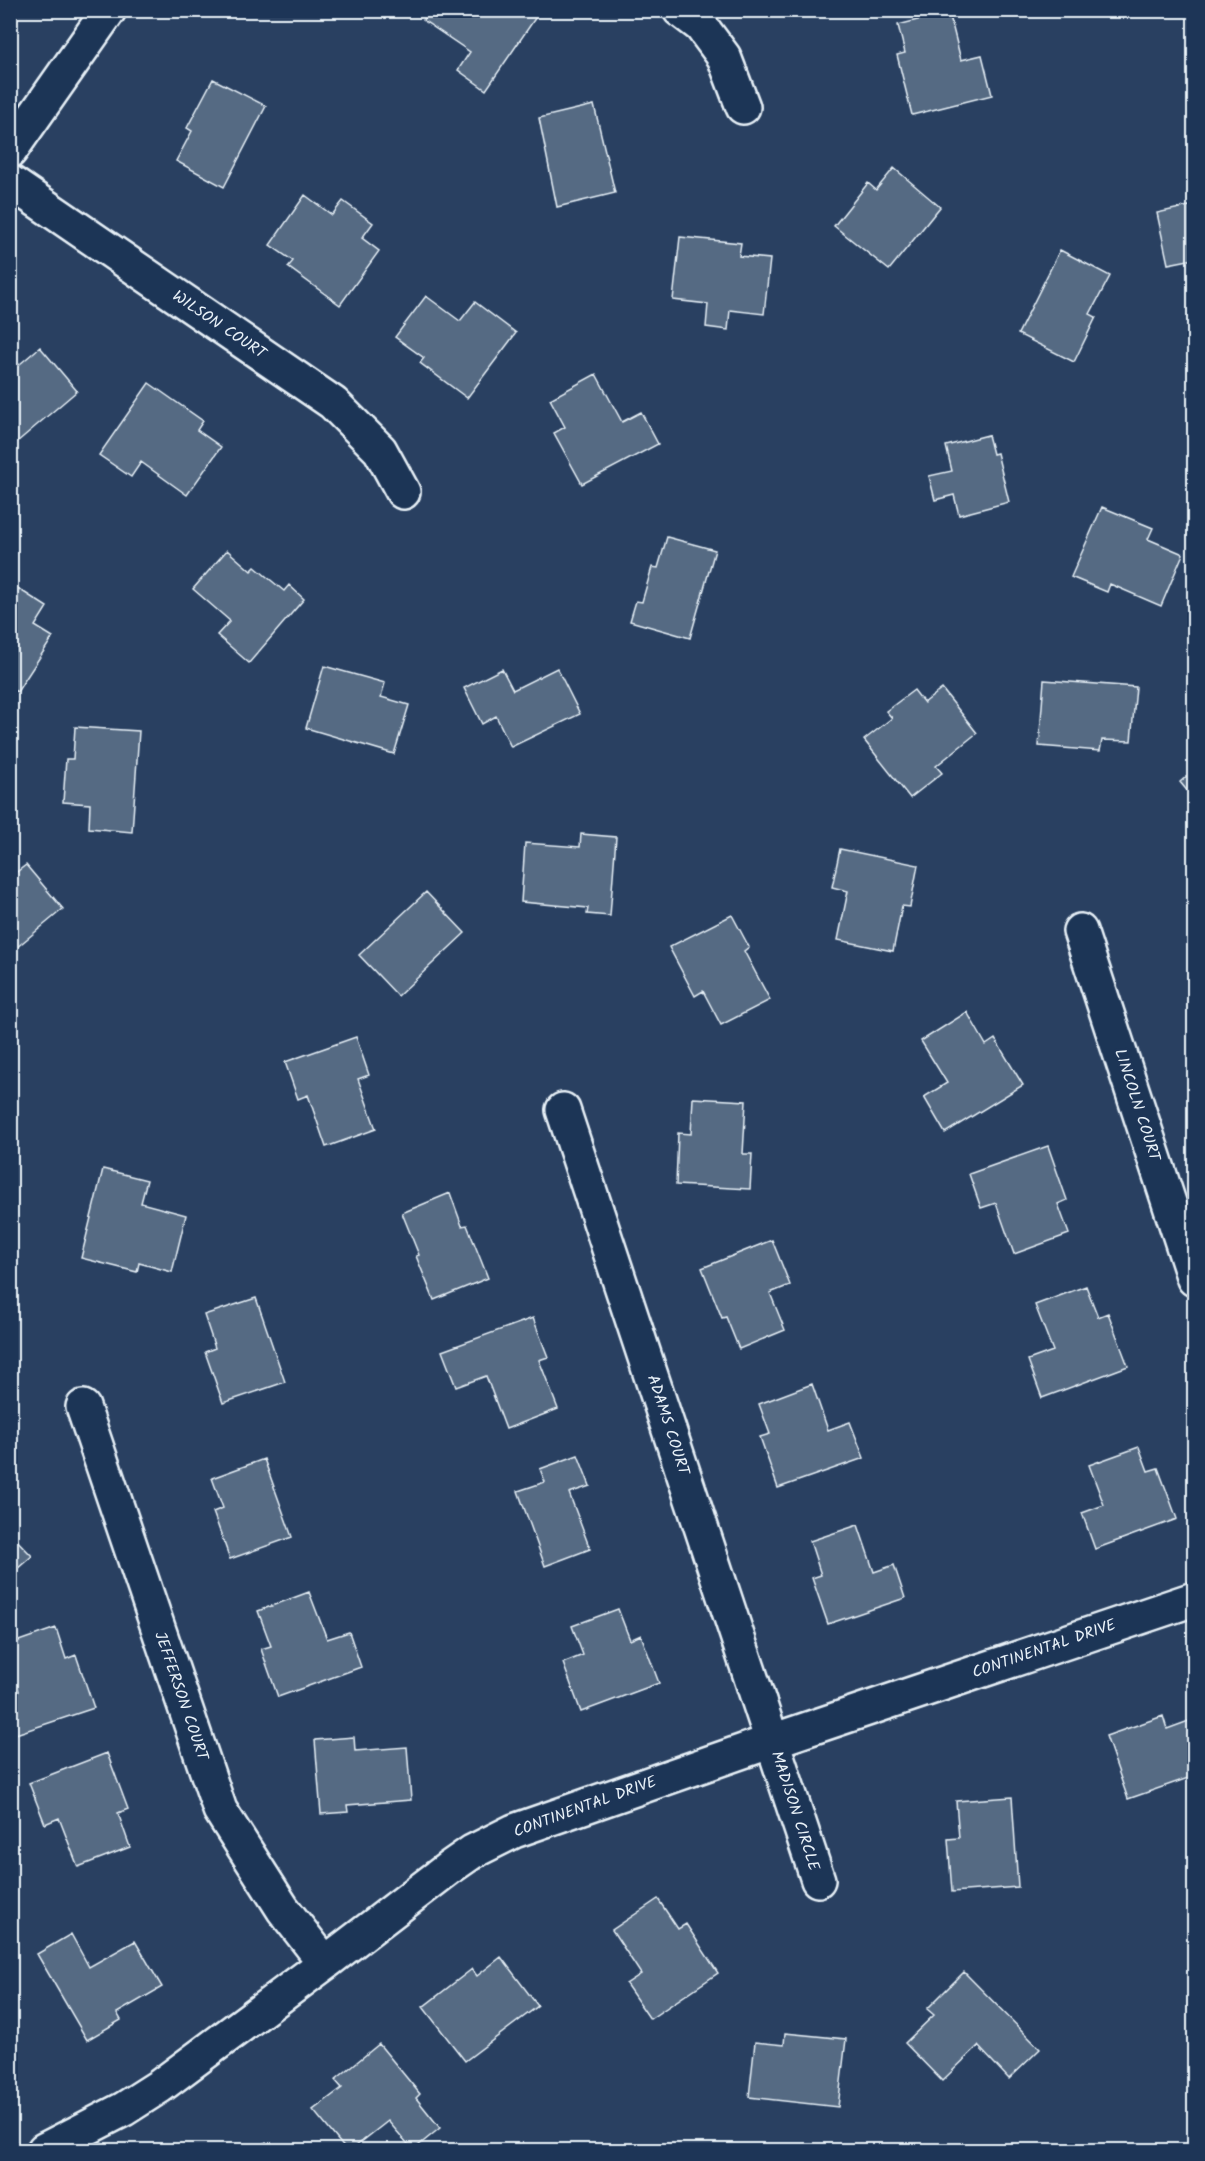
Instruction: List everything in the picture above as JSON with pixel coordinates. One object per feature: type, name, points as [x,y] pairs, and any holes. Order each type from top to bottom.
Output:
[{"type":"street","points":[[10,151],[109,10]]},
{"type":"street","points":[[680,10],[701,26],[724,57],[743,107]]},
{"type":"street","name":"WILSON COURT","points":[[10,182],[333,402],[380,450],[403,492]]},
{"type":"street","name":"LINCOLN COURT","points":[[1080,931],[1194,1279]]},
{"type":"street","name":"ADAMS COURT","points":[[563,1110],[772,1741]]},
{"type":"street","name":"JEFFERSON COURT","points":[[83,1407],[220,1810],[283,1909],[325,1963]]},
{"type":"street","name":"CONTINENTAL DRIVE","points":[[44,2151],[124,2109],[160,2086],[449,1868],[472,1852],[514,1831],[772,1741],[1194,1599]]},
{"type":"street","name":"MADISON CIRCLE","points":[[772,1741],[818,1880]]},
{"type":"building","points":[[430,10],[532,10],[538,14],[486,90],[458,70],[470,52],[423,20]]},
{"type":"building","points":[[949,12],[961,60],[982,55],[992,95],[912,115],[897,55],[905,53],[898,25]]},
{"type":"building","points":[[213,79],[266,106],[224,187],[176,161],[192,131],[187,128]]},
{"type":"building","points":[[594,105],[615,193],[557,207],[539,118]]},
{"type":"building","points":[[894,168],[940,207],[889,270],[834,226],[868,183],[876,190]]},
{"type":"building","points":[[305,195],[332,215],[343,201],[373,223],[362,238],[379,251],[340,305],[288,267],[293,261],[270,245]]},
{"type":"building","points":[[1194,205],[1194,259],[1168,264],[1157,213]]},
{"type":"building","points":[[680,237],[741,243],[739,256],[770,259],[764,314],[730,310],[728,330],[706,327],[708,304],[673,300]]},
{"type":"building","points":[[1060,250],[1110,276],[1090,314],[1096,317],[1074,362],[1018,334]]},
{"type":"building","points":[[426,296],[460,321],[475,302],[516,333],[467,398],[420,363],[424,358],[395,337]]},
{"type":"building","points":[[40,347],[77,391],[10,448],[10,366],[13,370]]},
{"type":"building","points":[[596,374],[622,422],[641,412],[658,444],[582,484],[554,433],[565,427],[550,399]]},
{"type":"building","points":[[149,383],[203,421],[197,430],[221,447],[187,495],[141,462],[131,477],[99,455]]},
{"type":"building","points":[[988,435],[993,454],[997,453],[1009,502],[959,515],[954,495],[935,500],[929,476],[952,471],[946,446]]},
{"type":"building","points":[[1102,507],[1153,528],[1148,539],[1183,554],[1161,606],[1110,584],[1107,592],[1071,577]]},
{"type":"building","points":[[667,537],[715,550],[690,638],[630,621],[636,601],[642,602],[652,567],[658,568]]},
{"type":"building","points":[[227,550],[251,571],[255,567],[284,591],[289,585],[304,599],[249,663],[217,635],[230,621],[193,589]]},
{"type":"building","points":[[11,584],[47,607],[35,626],[53,637],[17,692],[10,688]]},
{"type":"building","points":[[324,666],[385,683],[381,697],[409,705],[394,754],[306,728]]},
{"type":"building","points":[[557,668],[580,714],[511,747],[496,716],[482,724],[464,688],[502,669],[513,690]]},
{"type":"building","points":[[1044,680],[1136,687],[1131,741],[1102,740],[1100,751],[1039,746]]},
{"type":"building","points":[[942,689],[977,733],[936,766],[942,773],[910,798],[864,740],[892,718],[886,711],[914,690],[924,703]]},
{"type":"building","points":[[75,727],[139,731],[132,832],[89,828],[90,804],[63,802],[66,759],[73,759]]},
{"type":"building","points":[[1194,770],[1194,799],[1180,782]]},
{"type":"building","points":[[581,834],[616,837],[610,916],[587,914],[588,908],[521,902],[525,843],[580,847]]},
{"type":"building","points":[[840,849],[918,865],[910,907],[902,906],[893,951],[838,940],[848,891],[832,887]]},
{"type":"building","points":[[26,865],[63,909],[10,953],[10,877]]},
{"type":"building","points":[[426,892],[465,933],[398,996],[359,955]]},
{"type":"building","points":[[732,915],[749,947],[744,951],[770,1000],[721,1025],[703,991],[695,996],[669,947]]},
{"type":"building","points":[[967,1012],[986,1045],[995,1039],[1023,1085],[945,1133],[924,1097],[947,1083],[921,1041]]},
{"type":"building","points":[[356,1037],[369,1075],[358,1079],[376,1129],[326,1147],[308,1095],[298,1099],[285,1062]]},
{"type":"building","points":[[693,1098],[746,1101],[743,1154],[752,1154],[750,1189],[676,1185],[678,1133],[691,1134]]},
{"type":"building","points":[[1048,1146],[1067,1200],[1058,1204],[1069,1234],[1014,1254],[996,1203],[981,1208],[969,1174]]},
{"type":"building","points":[[103,1169],[147,1180],[141,1203],[186,1215],[172,1272],[139,1263],[137,1272],[81,1258]]},
{"type":"building","points":[[450,1193],[462,1226],[467,1225],[488,1278],[434,1300],[402,1213]]},
{"type":"building","points":[[772,1240],[790,1285],[770,1293],[785,1330],[739,1349],[726,1317],[722,1318],[702,1268]]},
{"type":"building","points":[[1086,1286],[1098,1317],[1108,1313],[1128,1366],[1042,1398],[1028,1360],[1053,1351],[1035,1305]]},
{"type":"building","points":[[256,1298],[285,1382],[223,1403],[205,1352],[215,1348],[204,1315]]},
{"type":"building","points":[[533,1318],[548,1357],[539,1360],[558,1409],[506,1429],[486,1376],[456,1387],[442,1351]]},
{"type":"building","points":[[812,1384],[828,1430],[850,1422],[864,1458],[778,1488],[760,1437],[770,1434],[759,1404]]},
{"type":"building","points":[[1139,1447],[1148,1471],[1158,1468],[1177,1519],[1095,1549],[1082,1513],[1104,1505],[1089,1465]]},
{"type":"building","points":[[578,1455],[590,1486],[569,1493],[590,1549],[545,1566],[518,1491],[545,1482],[540,1469]]},
{"type":"building","points":[[264,1459],[292,1537],[230,1559],[213,1512],[223,1508],[212,1478]]},
{"type":"building","points":[[858,1525],[874,1572],[894,1565],[905,1598],[828,1624],[812,1578],[821,1575],[810,1541]]},
{"type":"building","points":[[10,1533],[32,1556],[10,1575]]},
{"type":"building","points":[[309,1592],[327,1639],[349,1632],[361,1667],[278,1697],[261,1649],[271,1646],[258,1611]]},
{"type":"building","points":[[618,1609],[630,1640],[641,1635],[659,1683],[581,1712],[563,1663],[583,1655],[572,1626]]},
{"type":"building","points":[[56,1628],[66,1659],[76,1655],[94,1708],[10,1736],[10,1694],[19,1691],[10,1666],[10,1644]]},
{"type":"building","points":[[1163,1716],[1167,1729],[1194,1719],[1194,1776],[1128,1799],[1106,1736]]},
{"type":"building","points":[[354,1737],[355,1751],[407,1747],[411,1800],[347,1805],[348,1812],[321,1814],[315,1740]]},
{"type":"building","points":[[107,1753],[128,1809],[118,1813],[130,1847],[78,1867],[59,1818],[45,1824],[29,1783]]},
{"type":"building","points":[[1012,1797],[1018,1887],[952,1892],[948,1839],[959,1838],[956,1801]]},
{"type":"building","points":[[658,1899],[678,1929],[686,1924],[718,1973],[650,2019],[626,1984],[641,1974],[612,1930]]},
{"type":"building","points":[[71,1934],[89,1967],[135,1941],[162,1987],[117,2013],[121,2020],[87,2040],[37,1954]]},
{"type":"building","points":[[501,1957],[538,2006],[465,2061],[423,2007],[472,1969],[477,1976]]},
{"type":"building","points":[[964,1972],[1040,2049],[1009,2079],[978,2046],[942,2081],[905,2043],[934,2015],[927,2009]]},
{"type":"building","points":[[785,2033],[846,2039],[838,2107],[749,2097],[755,2042],[784,2045]]},
{"type":"building","points":[[379,2044],[420,2094],[416,2098],[440,2128],[413,2150],[388,2121],[351,2150],[346,2150],[313,2110],[342,2088],[335,2080]]},
{"type":"building","points":[[266,2142],[273,2150],[256,2150]]}]
